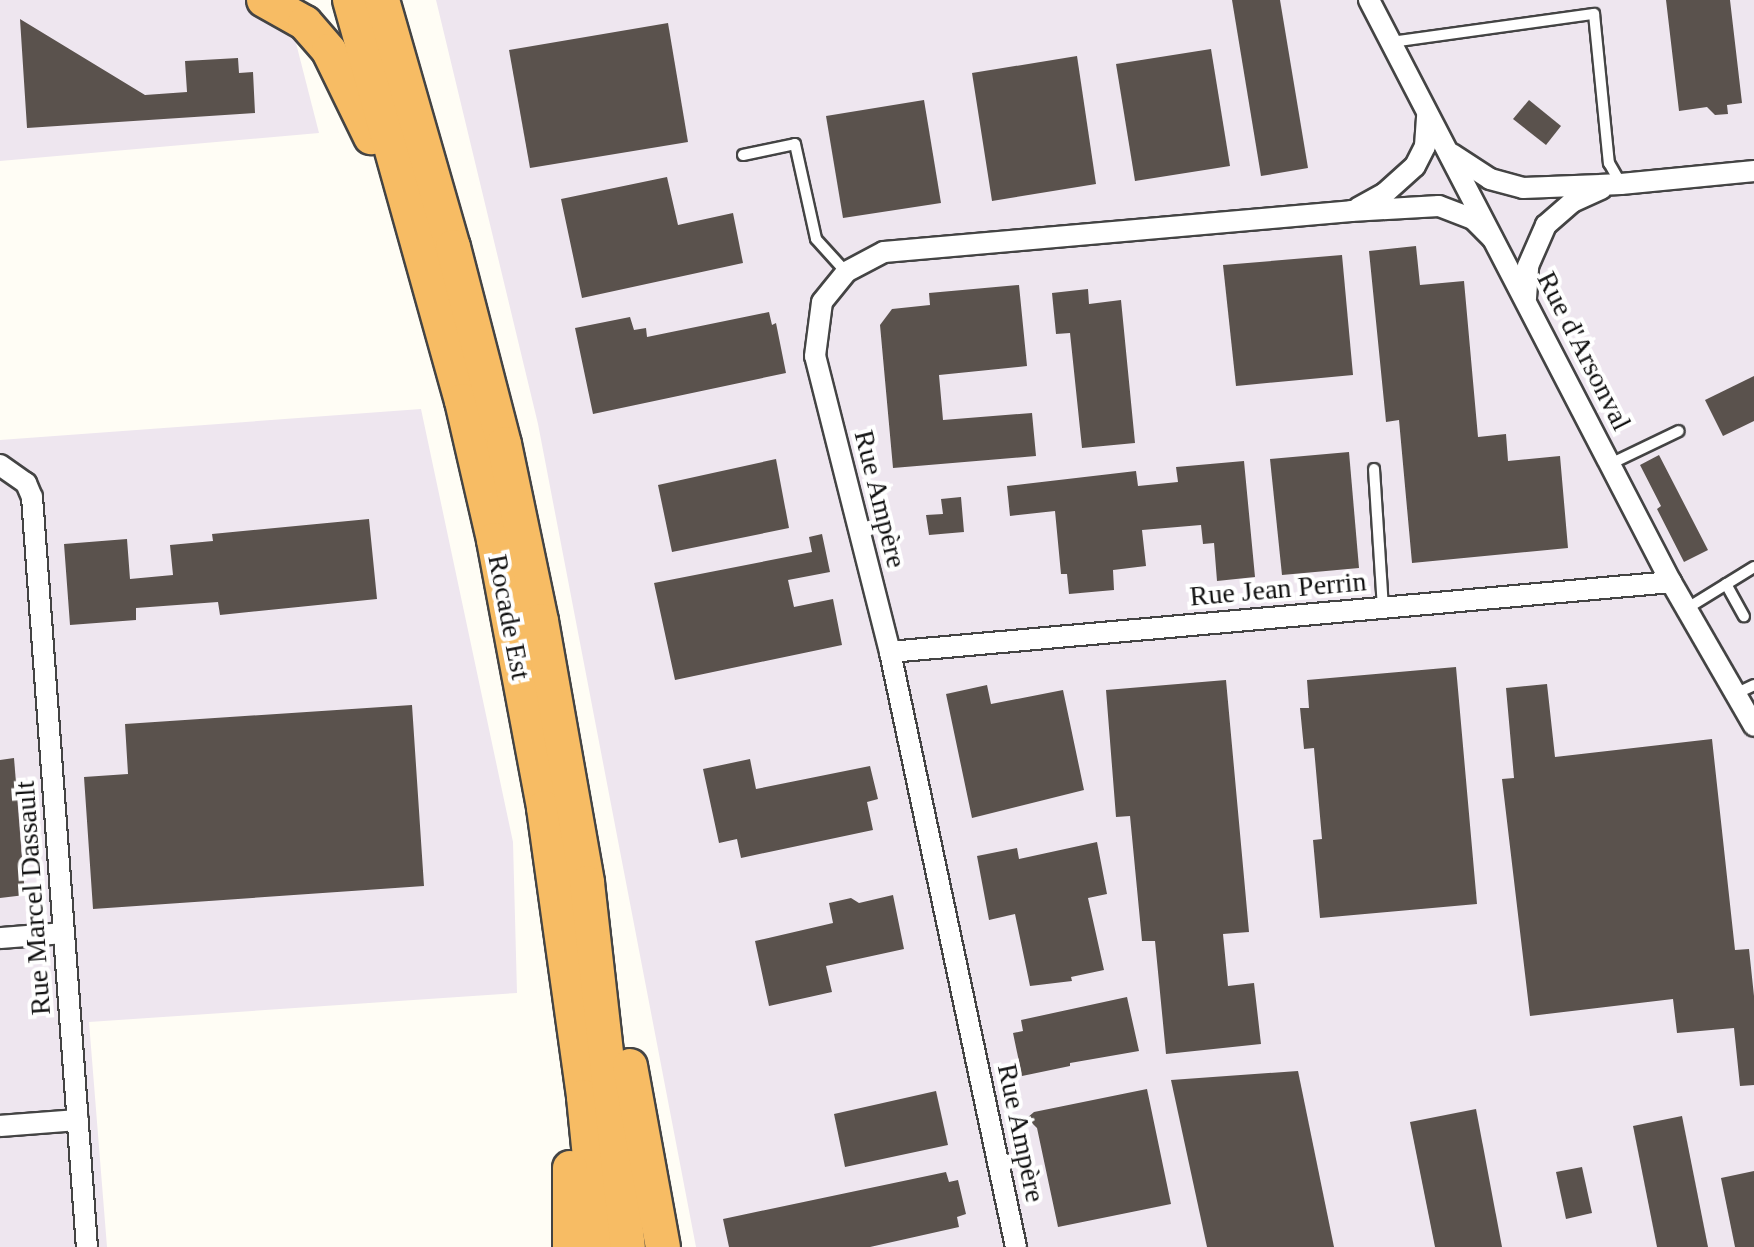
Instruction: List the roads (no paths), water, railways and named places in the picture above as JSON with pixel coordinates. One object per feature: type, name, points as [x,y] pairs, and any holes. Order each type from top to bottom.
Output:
[{"type":"highway","points":[[264,0],[305,23],[329,51],[368,128],[384,173],[410,208]]},
{"type":"highway","name":"Rocade Est","points":[[350,0],[462,401],[494,540],[544,808],[568,967],[599,1247]]},
{"type":"highway","name":"Rocade Est","points":[[382,0],[504,444],[541,621],[587,883],[628,1247]]},
{"type":"highway","points":[[400,0],[431,118],[425,149]]},
{"type":"highway","points":[[587,883],[606,915],[663,1247]]},
{"type":"highway","points":[[568,967],[557,993],[570,1165],[570,1247]]},
{"type":"street","name":"Rue d'Arsonval","points":[[1369,0],[1671,582],[1686,609],[1745,689],[1754,726]]},
{"type":"street","name":"Rue Ampère","points":[[1351,211],[1385,193],[1415,166],[1427,137],[1427,114]]},
{"type":"street","points":[[1442,141],[1468,168],[1509,186],[1621,184],[1754,171]]},
{"type":"street","points":[[1526,298],[1531,256],[1551,218],[1572,202],[1621,184]]},
{"type":"street","name":"Rue Ampère","points":[[1016,1247],[890,652],[815,356],[822,302],[846,272],[884,252],[1439,206],[1473,219],[1492,238]]},
{"type":"street","name":"Rue Marcel Dassault","points":[[0,465],[26,483],[32,497],[87,1247]]},
{"type":"street","name":"Rue Jean Perrin","points":[[890,652],[1671,582]]},
{"type":"street","points":[[0,938],[64,933]]},
{"type":"street","points":[[0,1126],[78,1120]]},
{"type":"lane","points":[[1391,42],[1594,14],[1609,163],[1621,184]]},
{"type":"lane","points":[[743,155],[795,144],[816,239],[846,272]]},
{"type":"lane","points":[[1610,464],[1679,431]]},
{"type":"lane","points":[[1374,469],[1383,608]]},
{"type":"lane","points":[[1686,609],[1754,567]]},
{"type":"lane","points":[[1726,584],[1744,616]]}]
